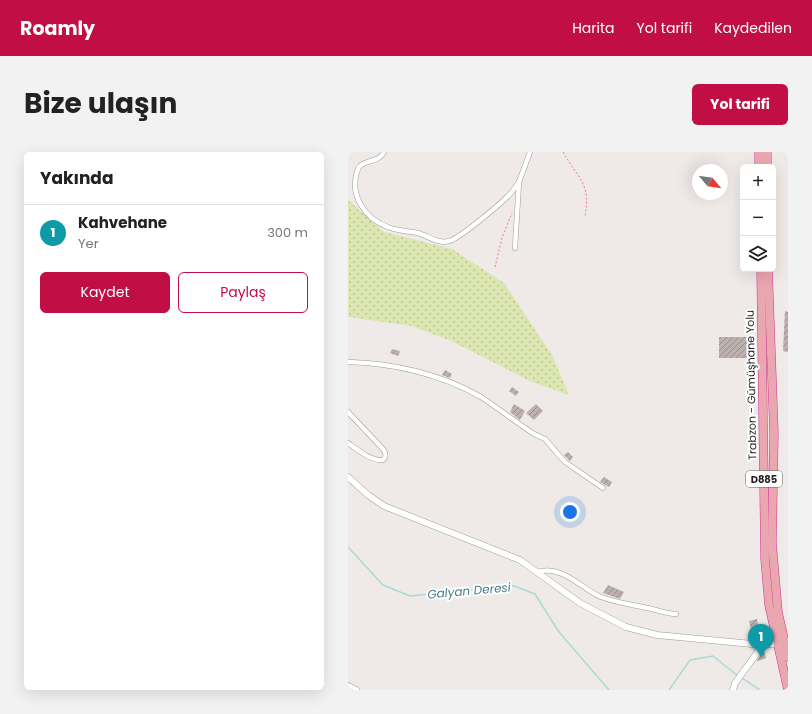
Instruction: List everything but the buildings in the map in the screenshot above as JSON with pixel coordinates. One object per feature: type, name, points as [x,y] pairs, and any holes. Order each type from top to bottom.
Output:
[{"type":"highway","points":[[759,164],[760,153]]},
{"type":"highway","points":[[760,153],[766,164]]},
{"type":"highway","name":"Trabzon - Gümüşhane Yolu","points":[[761,272],[765,559],[769,606],[780,643],[788,658]]},
{"type":"highway","name":"Trabzon - Gümüşhane Yolu","points":[[768,272],[774,433],[772,543],[780,643],[788,688]]},
{"type":"street","points":[[384,152],[377,160],[363,163],[358,168],[355,190],[360,204],[368,216],[380,224],[394,229],[416,233],[436,241],[443,242],[458,238],[508,196],[518,182],[530,152]]},
{"type":"street","points":[[515,248],[518,182]]},
{"type":"street","points":[[348,362],[373,362],[419,372],[461,387],[490,403],[534,434],[541,436],[565,462],[604,488]]},
{"type":"street","points":[[348,412],[383,449],[386,453],[386,457],[383,460],[378,460],[364,454],[348,443]]},
{"type":"street","points":[[348,477],[368,495],[384,506],[520,560],[580,602],[626,627],[657,635],[763,645],[780,643]]},
{"type":"street","points":[[537,572],[550,570],[575,580],[591,592],[614,601],[676,614]]},
{"type":"street","points":[[732,690],[735,683],[763,645]]},
{"type":"street","points":[[348,686],[356,690]]},
{"type":"path","points":[[563,152],[585,186],[587,201],[585,217]]},
{"type":"path","points":[[495,267],[502,238],[512,211]]},
{"type":"green space","points":[[348,200],[384,232],[452,249],[504,283],[552,355],[569,395],[530,381],[451,341],[412,326],[348,317]]},
{"type":"waterway","name":"Galyan Deresi","points":[[348,547],[383,585],[410,596],[514,586],[535,594],[559,632],[609,690]]},
{"type":"waterway","name":"Galyan Deresi","points":[[669,690],[690,660],[713,656],[738,676]]},
{"type":"waterway","name":"Galyan Deresi","points":[[742,678],[760,690]]},
{"type":"place","name":"Kahvehane","points":[[761,657]]}]
